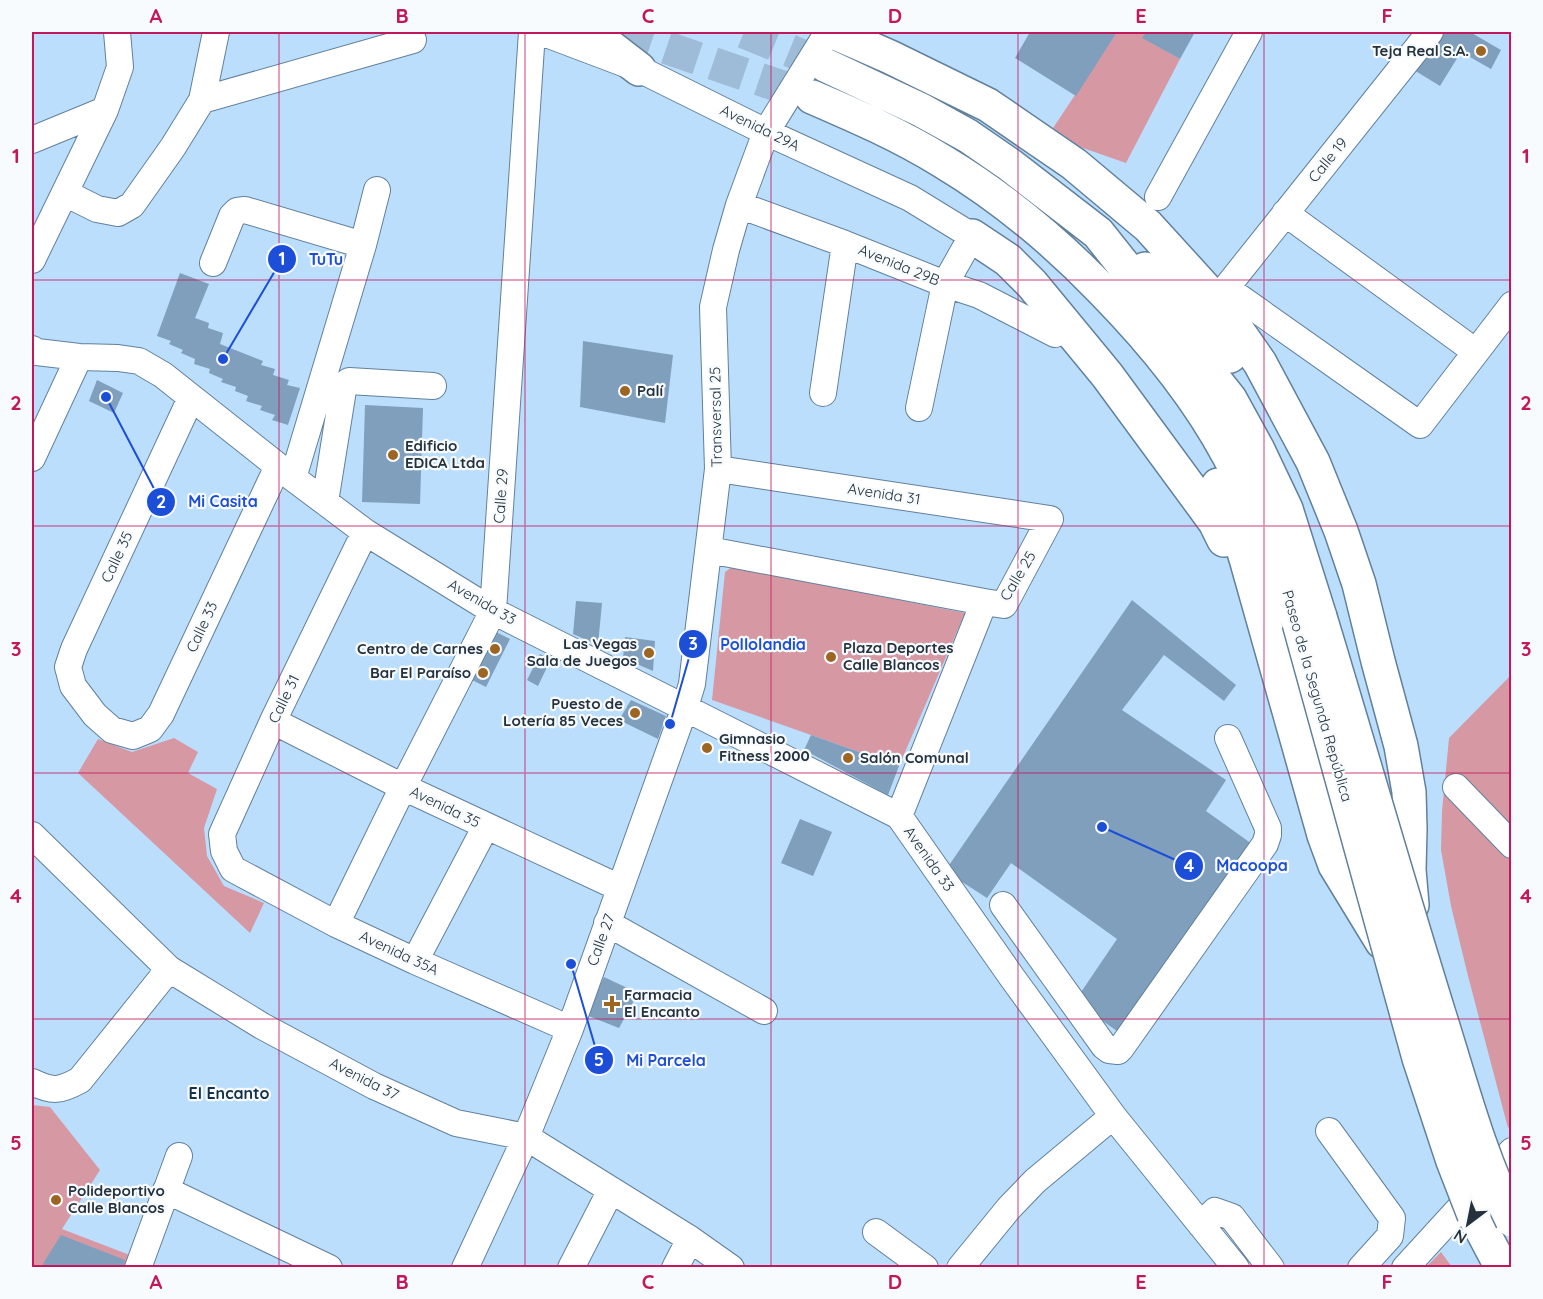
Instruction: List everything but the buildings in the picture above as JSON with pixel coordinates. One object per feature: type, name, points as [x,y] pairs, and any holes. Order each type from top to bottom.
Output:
[{"type":"highway","points":[[591,32],[639,69]]},
{"type":"highway","points":[[833,32],[988,105],[1074,164],[1148,226],[1219,304],[1260,363],[1313,462],[1341,531],[1359,584],[1401,747],[1409,792],[1410,975]]},
{"type":"highway","name":"Paseo de la Segunda República","points":[[825,65],[921,110],[968,136],[1010,165],[1098,233],[1230,399],[1286,508],[1309,620],[1419,1058],[1474,1215],[1502,1268]]},
{"type":"highway","name":"Paseo de la Segunda República","points":[[812,97],[873,123],[942,161],[991,192],[1062,250],[1115,303],[1165,358],[1198,404],[1229,456],[1272,549],[1309,620],[1424,964],[1482,1151],[1512,1220]]},
{"type":"highway","points":[[1098,233],[1162,282],[1201,318],[1265,404],[1291,453],[1378,661]]},
{"type":"highway","points":[[972,236],[1008,260],[1032,284],[1120,393],[1215,522],[1233,555],[1268,638]]},
{"type":"highway","points":[[1115,303],[1184,416],[1235,523],[1324,835],[1335,864],[1410,975]]},
{"type":"street","points":[[32,260],[105,110],[120,67],[117,32]]},
{"type":"street","points":[[65,193],[97,209],[118,213],[132,205],[202,100],[216,32]]},
{"type":"street","name":"Calle 29","points":[[336,924],[493,610],[532,32]]},
{"type":"street","name":"Avenida 29A","points":[[541,32],[639,69],[766,132],[910,198],[972,236]]},
{"type":"street","points":[[766,132],[828,32]]},
{"type":"street","points":[[1158,197],[1249,32]]},
{"type":"street","name":"Calle 19","points":[[1430,32],[1226,288],[1420,425],[1476,352]]},
{"type":"street","points":[[202,100],[413,40]]},
{"type":"street","points":[[32,141],[105,110]]},
{"type":"street","name":"Transversal 25","points":[[685,707],[692,684],[718,469],[713,307],[739,205],[766,132]]},
{"type":"street","name":"Calle 33","points":[[94,715],[112,730],[133,735],[150,729],[161,714],[286,472],[363,245],[377,190]]},
{"type":"street","name":"Avenida 29B","points":[[739,205],[979,295],[1055,334]]},
{"type":"street","points":[[213,263],[232,216],[237,211],[245,210],[363,245]]},
{"type":"street","points":[[1285,213],[1476,352],[1512,305]]},
{"type":"street","points":[[919,408],[945,284],[972,236]]},
{"type":"street","points":[[823,393],[845,244]]},
{"type":"street","name":"Avenida 33","points":[[32,350],[79,357],[139,361],[163,375],[365,531],[493,610],[899,816],[1113,1116],[1236,1268]]},
{"type":"street","points":[[32,458],[79,357]]},
{"type":"street","points":[[325,502],[345,384],[349,381],[433,386]]},
{"type":"street","name":"Calle 35","points":[[94,715],[73,686],[68,667],[74,649],[191,398]]},
{"type":"street","name":"Avenida 31","points":[[718,469],[1050,519]]},
{"type":"street","name":"Calle 25","points":[[899,816],[984,602],[1004,606],[1050,519]]},
{"type":"street","name":"Calle 31","points":[[233,869],[224,851],[222,834],[273,721],[365,531]]},
{"type":"street","points":[[709,550],[984,602]]},
{"type":"street","name":"Calle 27","points":[[465,1268],[526,1137],[570,1029],[685,707]]},
{"type":"street","name":"Avenida 35","points":[[273,721],[403,787],[620,888]]},
{"type":"street","points":[[1004,905],[1104,1046],[1109,1050],[1118,1051],[1265,844],[1268,828],[1228,738]]},
{"type":"street","points":[[1456,787],[1512,844]]},
{"type":"street","points":[[416,961],[486,826]]},
{"type":"street","name":"Avenida 37","points":[[32,835],[169,969],[262,1026],[374,1086],[456,1123],[526,1137],[690,1239],[731,1268]]},
{"type":"street","name":"Avenida 35A","points":[[233,869],[336,924],[570,1029]]},
{"type":"street","points":[[607,923],[764,1011]]},
{"type":"street","points":[[1011,976],[1036,952]]},
{"type":"street","points":[[39,1086],[65,1089],[80,1080],[169,969]]},
{"type":"street","points":[[1410,975],[1478,1187],[1512,1264]]},
{"type":"street","points":[[960,1268],[1008,1208],[1035,1181],[1113,1116]]},
{"type":"street","points":[[1329,1131],[1392,1218],[1390,1236],[1361,1268]]},
{"type":"street","points":[[1404,1268],[1512,1151]]},
{"type":"street","points":[[138,1268],[178,1156]]},
{"type":"street","points":[[1478,1187],[1512,1241]]},
{"type":"street","points":[[166,1190],[330,1268]]},
{"type":"street","points":[[571,1268],[611,1190]]},
{"type":"street","points":[[1201,1225],[1215,1211],[1232,1216],[1271,1268]]},
{"type":"street","points":[[876,1232],[925,1268]]},
{"type":"street","points":[[675,1268],[690,1239]]},
{"type":"shaded area","points":[[1117,32],[1146,32],[1143,38],[1180,59],[1126,163],[1080,147],[1053,128]]},
{"type":"shaded area","name":"Plaza Deportes Calle Blancos","points":[[732,567],[965,613],[899,766],[712,700],[725,572]]},
{"type":"shaded area","points":[[1511,675],[1512,1124],[1508,1128],[1451,906],[1441,850],[1449,738]]},
{"type":"shaded area","points":[[174,738],[198,752],[188,773],[217,789],[204,828],[207,856],[224,886],[264,903],[250,933],[78,773],[98,739],[132,752]]},
{"type":"shaded area","name":"Polideportivo Calle Blancos","points":[[32,1105],[50,1107],[100,1170],[62,1229],[135,1257],[131,1267],[32,1268]]},
{"type":"shaded area","points":[[1441,1252],[1452,1267],[1426,1267]]},
{"type":"tunnel","points":[[620,32],[812,97]]},
{"type":"tunnel","points":[[744,32],[825,65]]},
{"type":"place","name":"Teja Real S.A.","points":[[1481,51]]},
{"type":"place","name":"TuTu","points":[[223,359]]},
{"type":"place","name":"Palí","points":[[625,391]]},
{"type":"place","name":"Mi Casita","points":[[106,397]]},
{"type":"place","name":"Edificio EDICA Ltda","points":[[393,455]]},
{"type":"place","name":"Centro de Carnes","points":[[495,649]]},
{"type":"place","name":"Las Vegas Sala de Juegos","points":[[649,653]]},
{"type":"place","name":"Plaza Deportes Calle Blancos","points":[[831,657]]},
{"type":"place","name":"Bar El Paraíso","points":[[483,673]]},
{"type":"place","name":"Puesto de Lotería 85 Veces","points":[[635,713]]},
{"type":"place","name":"Pollolandia","points":[[670,724]]},
{"type":"place","name":"Gimnasio Fitness 2000","points":[[707,748]]},
{"type":"place","name":"Salón Comunal","points":[[848,758]]},
{"type":"place","name":"Macoopa","points":[[1102,827]]},
{"type":"place","name":"Mi Parcela","points":[[571,964]]},
{"type":"place","name":"Farmacia El Encanto","points":[[612,1004]]},
{"type":"place","name":"Polideportivo Calle Blancos","points":[[56,1200]]},
{"type":"district","name":"El Encanto","points":[[229,1093]]}]
